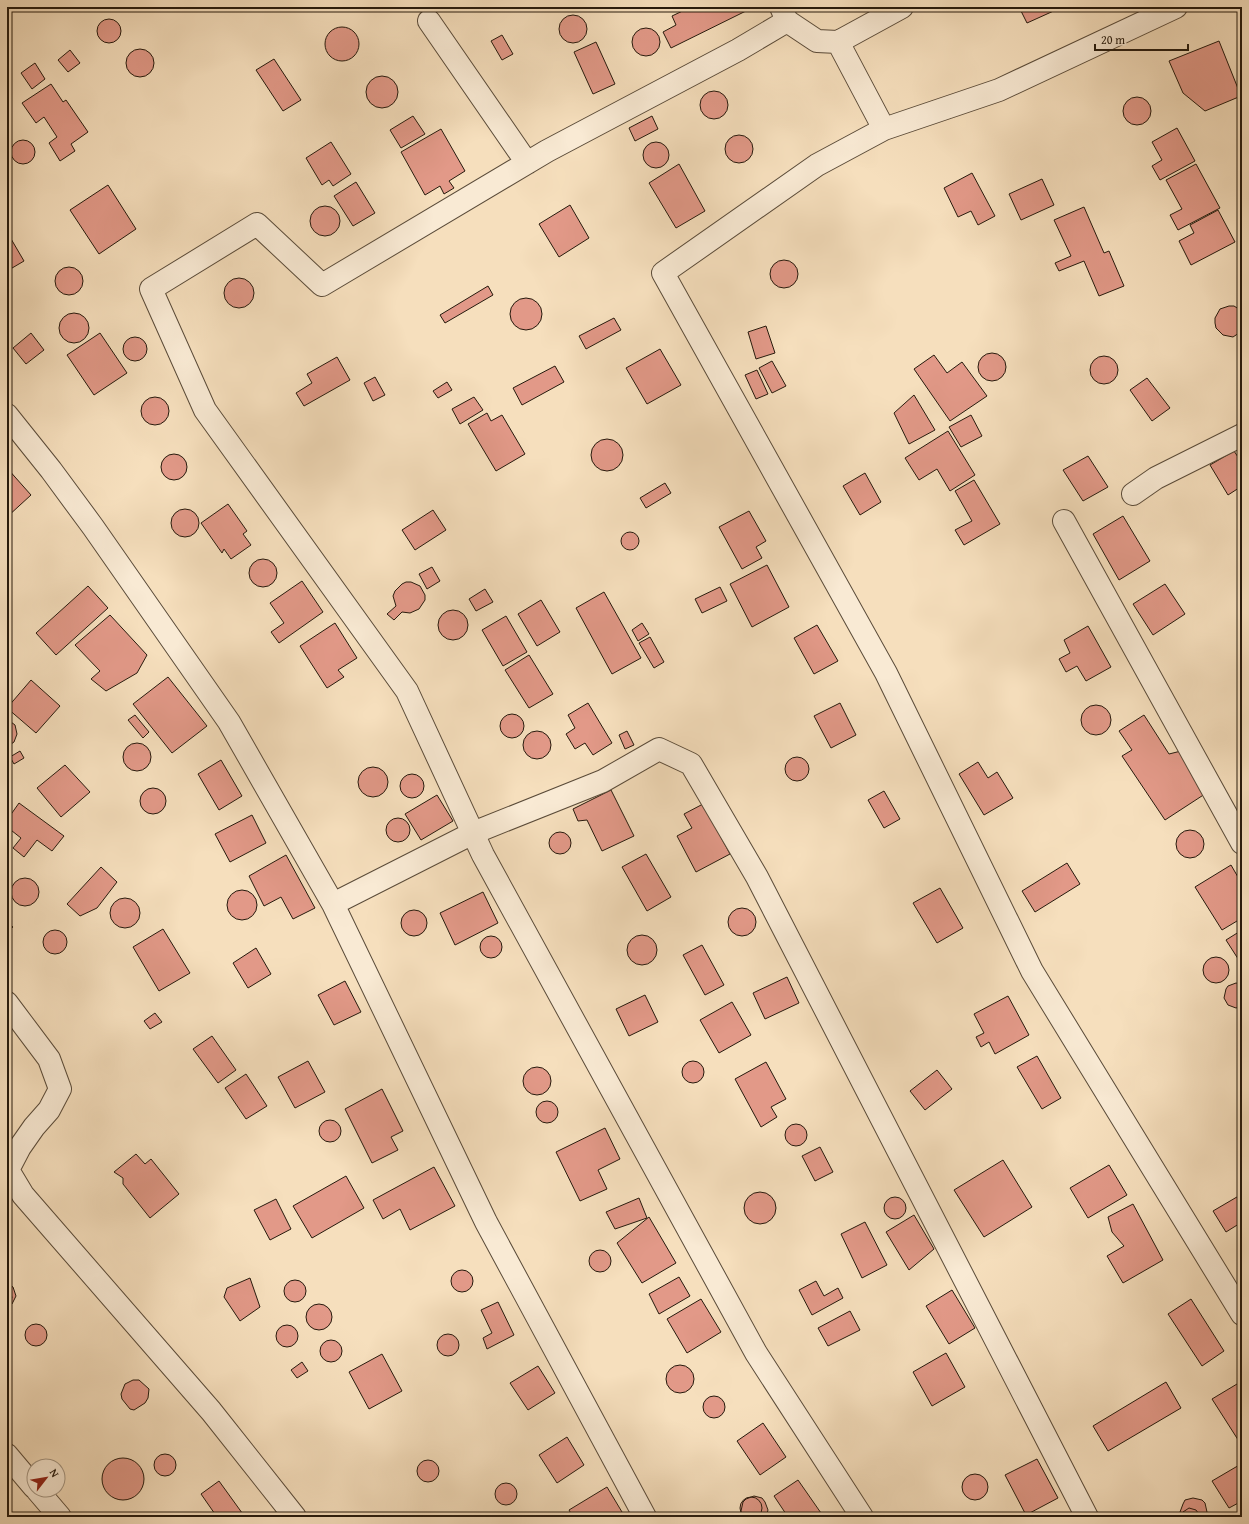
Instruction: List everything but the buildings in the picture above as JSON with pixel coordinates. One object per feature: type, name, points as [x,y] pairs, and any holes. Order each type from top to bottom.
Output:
[{"type":"street","points":[[862,1517],[756,1352],[483,856],[407,691],[205,410],[151,289],[257,224],[322,285],[547,151],[738,50],[784,14],[817,41],[838,42],[902,7]]},
{"type":"street","points":[[1176,7],[999,90],[884,129],[817,165],[663,273],[886,673],[1032,971],[1242,1314]]},
{"type":"street","points":[[429,21],[527,163]]},
{"type":"street","points":[[838,42],[884,129]]},
{"type":"street","points":[[7,414],[93,527],[229,722],[334,904],[486,1222],[645,1517]]},
{"type":"street","points":[[1133,494],[1156,478],[1242,435]]},
{"type":"street","points":[[1064,521],[1242,843]]},
{"type":"street","points":[[334,904],[473,833],[603,781],[660,749],[691,764],[757,878],[1087,1517]]},
{"type":"street","points":[[7,1003],[49,1059],[60,1089],[49,1110],[34,1127],[8,1170],[23,1195],[211,1410],[295,1517]]},
{"type":"street","points":[[7,1455],[26,1478]]},
{"type":"street","points":[[44,1498],[60,1517]]}]
